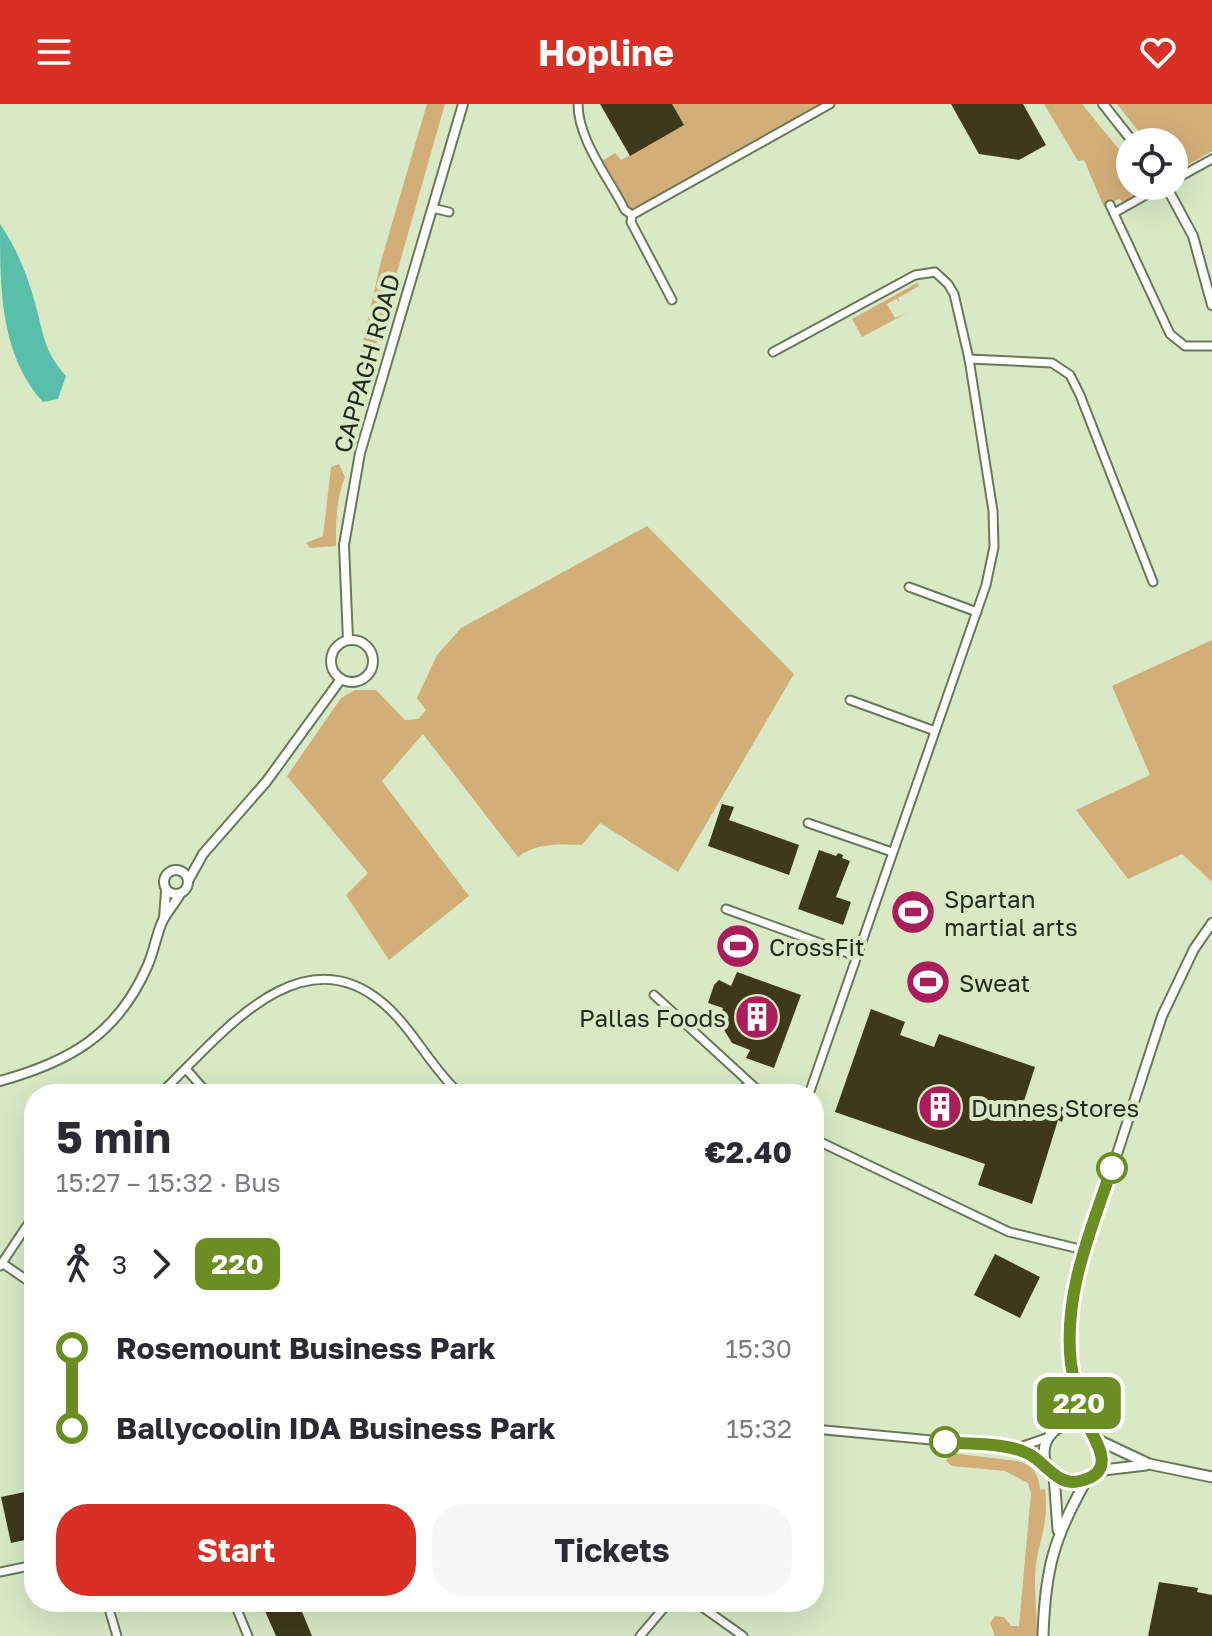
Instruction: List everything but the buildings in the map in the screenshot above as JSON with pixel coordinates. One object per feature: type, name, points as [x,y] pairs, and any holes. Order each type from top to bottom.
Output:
[{"type":"main road","points":[[1087,1479],[1069,1482],[1054,1475],[1046,1464],[1044,1451],[1052,1434],[1074,1425],[1088,1429],[1098,1439],[1149,1464],[1212,1477]]},
{"type":"main road","points":[[1043,1636],[1047,1573],[1058,1533],[1102,1456],[1098,1439]]},
{"type":"main road","points":[[1095,1471],[1149,1464]]},
{"type":"main road","points":[[1054,1475],[1058,1533]]},
{"type":"street","name":"CAPPAGH ROAD","points":[[341,679],[332,668],[331,660],[336,647],[348,640],[344,545],[360,453],[463,104]]},
{"type":"street","points":[[578,104],[579,121],[625,210],[632,215]]},
{"type":"street","points":[[632,215],[830,104]]},
{"type":"street","points":[[1103,104],[1122,128]]},
{"type":"street","points":[[1188,172],[1212,159]]},
{"type":"street","points":[[1132,200],[1112,209],[1170,334],[1185,346],[1212,346]]},
{"type":"street","points":[[1174,200],[1193,236],[1212,305]]},
{"type":"street","points":[[432,208],[449,212]]},
{"type":"street","points":[[632,215],[631,222],[672,300]]},
{"type":"street","points":[[773,352],[915,275],[929,271],[945,279],[954,294],[969,359],[994,531],[991,567],[977,612],[812,1084]]},
{"type":"street","points":[[969,359],[1052,363],[1070,375],[1153,582]]},
{"type":"street","points":[[909,587],[977,612]]},
{"type":"street","points":[[164,918],[186,889],[203,854],[266,782],[341,679],[352,682],[365,678],[374,661],[370,648],[364,642],[348,640]]},
{"type":"street","points":[[850,700],[935,731]]},
{"type":"street","points":[[808,823],[892,852]]},
{"type":"street","points":[[0,1081],[54,1064],[100,1035],[133,995],[148,965],[164,918],[164,877],[203,854]]},
{"type":"street","points":[[179,870],[188,881]]},
{"type":"street","points":[[166,891],[180,894]]},
{"type":"street","points":[[726,909],[856,956]]},
{"type":"street","points":[[1017,1448],[1052,1434],[1066,1402],[1072,1367],[1070,1308],[1084,1250],[1162,1016],[1194,949],[1212,923]]},
{"type":"street","points":[[170,1084],[266,996],[296,983],[336,981],[352,985],[382,1002],[452,1084]]},
{"type":"street","points":[[654,995],[748,1084]]},
{"type":"street","points":[[186,1069],[199,1084]]},
{"type":"street","points":[[824,1144],[1009,1232],[1084,1250]]},
{"type":"street","points":[[24,1230],[1,1264],[24,1279]]},
{"type":"street","points":[[1072,1367],[1088,1429]]},
{"type":"street","points":[[824,1430],[1017,1448],[1046,1464]]},
{"type":"street","points":[[0,1572],[24,1567]]},
{"type":"street","points":[[110,1612],[117,1636]]},
{"type":"street","points":[[238,1612],[248,1636]]},
{"type":"street","points":[[640,1636],[660,1612]]},
{"type":"street","points":[[709,1612],[743,1636]]},
{"type":"shaded area","points":[[427,104],[445,104],[358,409],[348,409],[381,261]]},
{"type":"shaded area","points":[[671,104],[823,104],[634,209],[626,205],[602,161],[615,153],[621,160],[683,125]]},
{"type":"shaded area","points":[[1044,104],[1082,104],[1116,146],[1117,200],[1104,207],[1084,160],[1078,161]]},
{"type":"shaded area","points":[[1117,104],[1212,104],[1212,151],[1188,165],[1188,128],[1136,128]]},
{"type":"shaded area","points":[[917,283],[919,286],[898,298],[900,302],[896,299],[887,304],[895,318],[909,312],[862,337],[852,319]]},
{"type":"shaded area","points":[[339,464],[345,477],[338,502],[336,546],[310,548],[306,543],[323,536],[331,467]]},
{"type":"shaded area","points":[[647,526],[794,674],[678,872],[600,823],[582,845],[540,847],[518,857],[423,734],[382,781],[469,896],[389,960],[346,895],[368,873],[287,776],[341,698],[355,690],[376,690],[405,720],[418,719],[426,710],[417,698],[437,655],[461,628]]},
{"type":"shaded area","points":[[1212,640],[1212,882],[1182,854],[1128,879],[1076,810],[1150,775],[1112,686]]},
{"type":"shaded area","points":[[951,1453],[1023,1463],[1034,1471],[1040,1490],[1045,1489],[1045,1521],[1035,1572],[1037,1636],[995,1636],[990,1623],[995,1616],[1004,1617],[1011,1626],[1019,1626],[1031,1493],[1028,1483],[1005,1471],[952,1466],[946,1461]]},
{"type":"water","points":[[0,224],[25,272],[48,350],[66,376],[58,399],[43,402],[18,363],[10,342],[2,296]]},
{"type":"bus line","name":"220","points":[[945,1442],[1017,1448],[1046,1464],[1054,1475],[1069,1482],[1087,1479],[1100,1464],[1102,1456],[1098,1439],[1088,1429],[1080,1408],[1072,1367],[1069,1321],[1072,1292],[1112,1168]]},
{"type":"place","name":"Spartan martial arts","points":[[913,912]]},
{"type":"place","name":"CrossFit","points":[[738,946]]},
{"type":"place","name":"Sweat","points":[[928,982]]},
{"type":"place","name":"Pallas Foods","points":[[757,1017]]},
{"type":"place","name":"Dunnes Stores","points":[[940,1107]]}]
